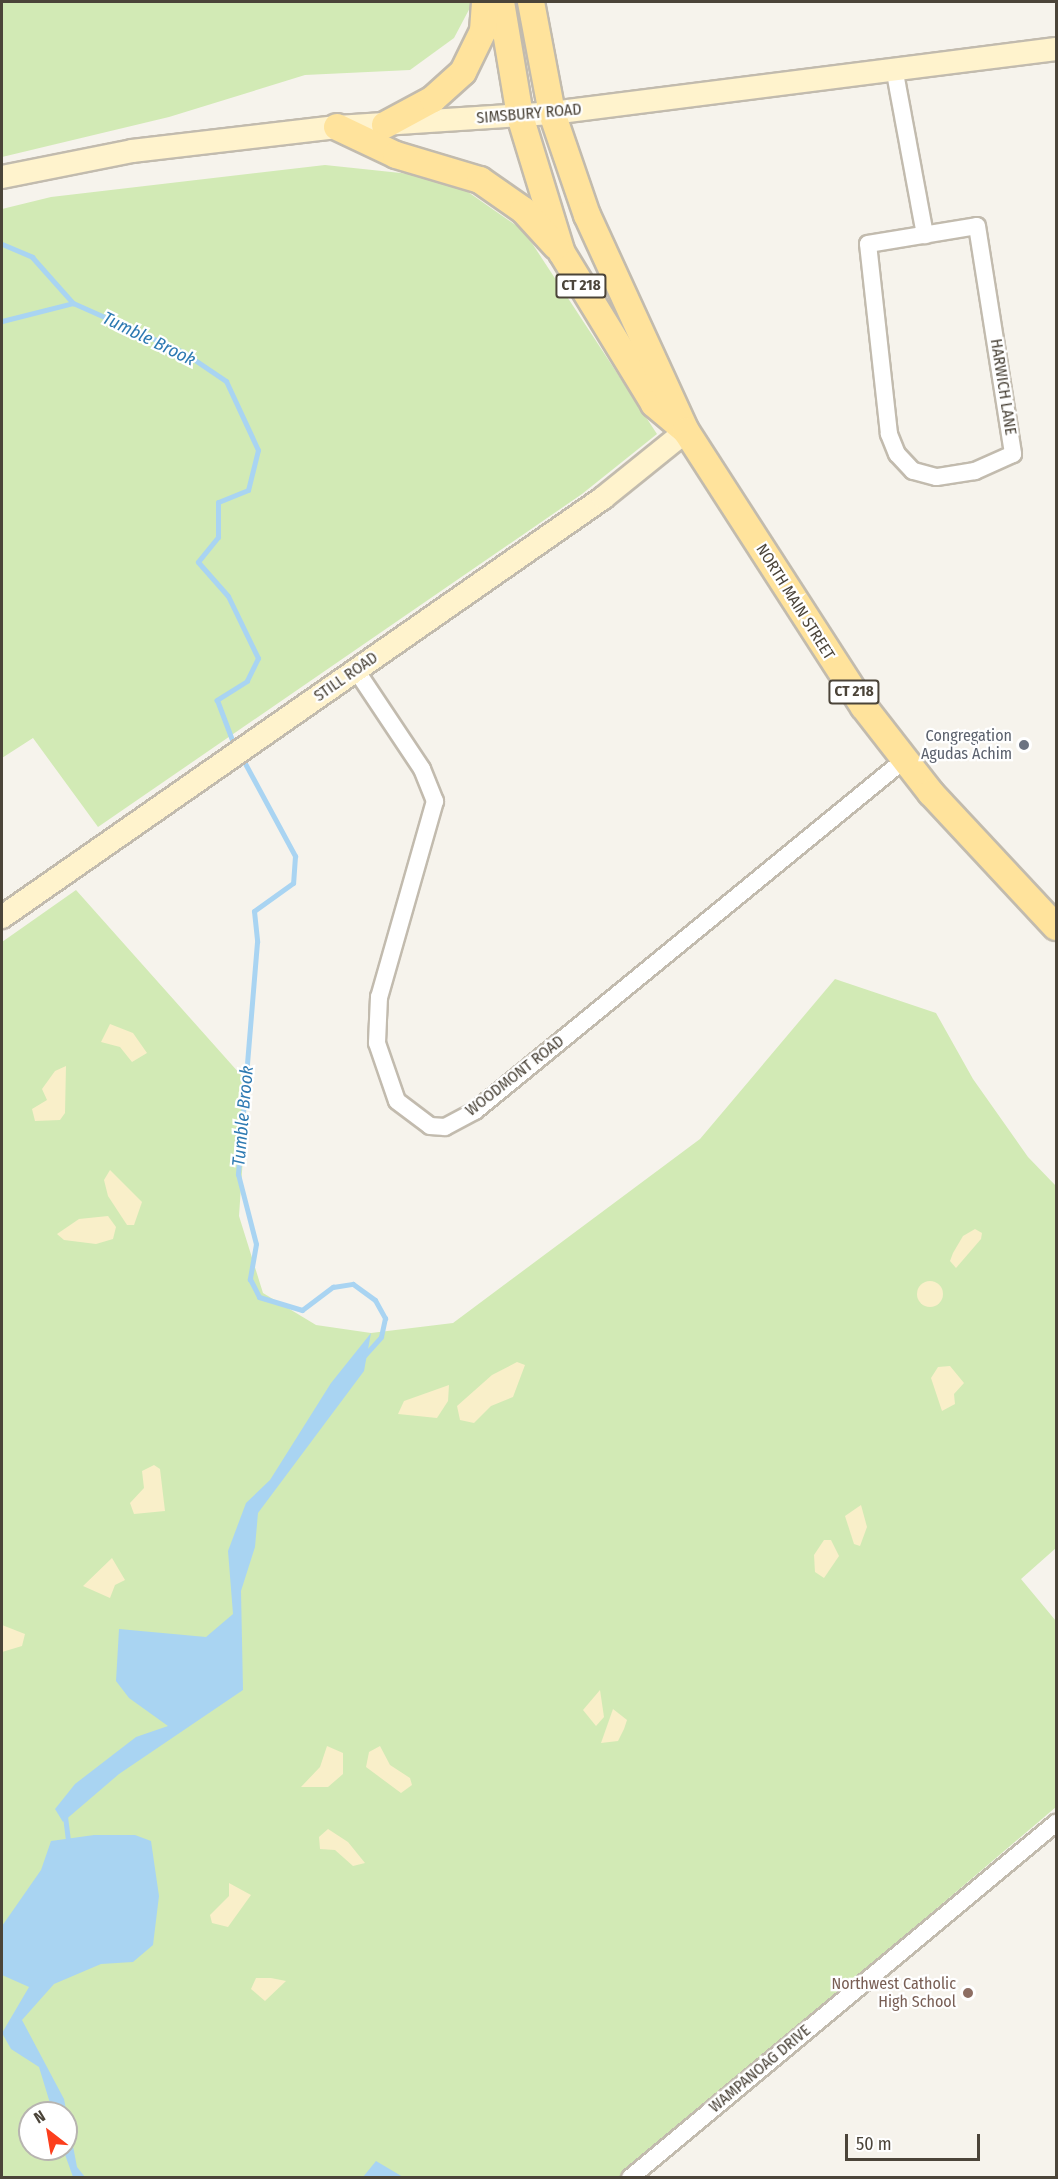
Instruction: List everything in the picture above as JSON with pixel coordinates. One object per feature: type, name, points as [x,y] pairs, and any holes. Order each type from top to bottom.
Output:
[{"type":"main road","points":[[385,125],[434,99],[464,72],[483,31],[485,2]]},
{"type":"main road","name":"CT 218","points":[[501,2],[520,116]]},
{"type":"main road","name":"CT 218","points":[[531,2],[552,113]]},
{"type":"main road","name":"SIMSBURY ROAD","points":[[2,177],[132,150],[337,127],[552,113],[895,73],[1056,49]]},
{"type":"main road","name":"NORTH MAIN STREET","points":[[552,113],[587,215],[686,431],[835,664],[904,760],[1056,927]]},
{"type":"main road","name":"NORTH MAIN STREET","points":[[520,116],[562,254],[654,404],[686,431]]},
{"type":"main road","points":[[337,127],[396,155],[480,180],[523,210],[562,254]]},
{"type":"main road","name":"STILL ROAD","points":[[2,917],[603,498],[686,431]]},
{"type":"street","points":[[895,73],[925,235]]},
{"type":"street","name":"HARWICH LANE","points":[[977,226],[1013,454],[975,471],[936,477],[913,471],[897,454],[890,434],[868,243],[925,235],[977,226]]},
{"type":"street","name":"WOODMONT ROAD","points":[[356,670],[422,769],[435,801],[379,997],[377,1043],[398,1101],[412,1118],[430,1126],[445,1127],[475,1112],[904,760]]},
{"type":"street","name":"WAMPANOAG DRIVE","points":[[630,2178],[1056,1823]]},
{"type":"green space","points":[[2,2],[473,2],[454,38],[410,70],[305,75],[169,117],[2,157]]},
{"type":"green space","points":[[325,165],[448,178],[524,231],[657,434],[582,494],[98,827],[33,738],[2,758],[2,209],[51,197]]},
{"type":"green space","points":[[76,890],[248,1083],[239,1216],[263,1293],[316,1325],[371,1333],[453,1323],[700,1139],[835,979],[936,1013],[973,1079],[1028,1157],[1056,1186],[1056,1548],[1021,1579],[1056,1621],[1056,1807],[621,2177],[2,2177],[2,942]]},
{"type":"sand","points":[[110,1024],[133,1033],[147,1053],[132,1062],[120,1047],[101,1042]]},
{"type":"sand","points":[[66,1066],[65,1113],[60,1120],[35,1121],[32,1109],[47,1100],[42,1089],[55,1071]]},
{"type":"sand","points":[[110,1170],[142,1202],[134,1225],[127,1225],[108,1196],[104,1180]]},
{"type":"sand","points":[[108,1216],[116,1227],[113,1239],[96,1244],[64,1240],[57,1234],[79,1219]]},
{"type":"sand","points":[[975,1229],[982,1233],[981,1239],[956,1268],[950,1261],[953,1253],[963,1236]]},
{"type":"sand","points":[[930,1281],[939,1285],[943,1294],[939,1303],[930,1307],[921,1303],[917,1294],[921,1285]]},
{"type":"sand","points":[[517,1362],[525,1365],[513,1397],[491,1406],[474,1423],[460,1420],[457,1406],[492,1375]]},
{"type":"sand","points":[[950,1366],[964,1383],[954,1394],[955,1404],[942,1411],[931,1378],[938,1367]]},
{"type":"sand","points":[[449,1385],[448,1401],[437,1418],[398,1414],[404,1401]]},
{"type":"sand","points":[[154,1465],[160,1469],[165,1511],[134,1514],[130,1503],[144,1488],[142,1471]]},
{"type":"sand","points":[[861,1505],[867,1527],[860,1546],[854,1544],[845,1516]]},
{"type":"sand","points":[[824,1540],[831,1540],[839,1556],[824,1578],[815,1572],[814,1555]]},
{"type":"sand","points":[[112,1558],[125,1580],[115,1585],[110,1598],[83,1586]]},
{"type":"sand","points":[[2,1625],[25,1634],[22,1646],[2,1652]]},
{"type":"sand","points":[[600,1690],[604,1717],[596,1726],[583,1710]]},
{"type":"sand","points":[[613,1709],[627,1720],[624,1729],[618,1741],[601,1743]]},
{"type":"sand","points":[[327,1746],[343,1753],[343,1774],[328,1787],[301,1787],[320,1767]]},
{"type":"sand","points":[[380,1746],[390,1765],[410,1778],[412,1785],[401,1793],[366,1767],[369,1752]]},
{"type":"sand","points":[[328,1829],[348,1842],[365,1863],[353,1866],[335,1850],[320,1849],[319,1837]]},
{"type":"sand","points":[[229,1883],[251,1895],[228,1927],[212,1923],[210,1915],[229,1896]]},
{"type":"sand","points":[[256,1978],[286,1981],[265,2001],[251,1989]]},
{"type":"water","points":[[371,1333],[364,1371],[258,1513],[255,1547],[241,1591],[243,1690],[119,1774],[63,1822],[55,1809],[75,1784],[136,1737],[168,1726],[129,1698],[116,1681],[119,1629],[206,1637],[233,1614],[228,1551],[246,1503],[270,1480],[331,1383]]},
{"type":"water","points":[[94,1835],[135,1835],[151,1841],[159,1896],[153,1945],[133,1962],[101,1964],[54,1984],[22,2020],[64,2101],[49,2101],[39,2067],[11,2049],[2,2033],[29,1987],[2,1975],[2,1926],[41,1870],[51,1841]]},
{"type":"water","points":[[67,2161],[76,2161],[77,2167],[85,2177],[73,2177]]},
{"type":"water","points":[[376,2161],[403,2177],[363,2177]]},
{"type":"waterway","name":"Tumble Brook","points":[[2,244],[32,257],[73,303],[183,352],[226,381],[258,450],[248,490],[218,502],[218,537],[198,562],[228,596],[258,658],[247,681],[217,700],[235,748]]},
{"type":"waterway","points":[[2,321],[73,303]]},
{"type":"waterway","name":"Tumble Brook","points":[[241,756],[295,856],[293,883],[254,911],[257,942],[238,1174],[256,1244],[250,1279],[259,1297],[302,1310],[333,1287],[353,1284],[375,1300],[385,1318],[381,1337],[364,1356]]},
{"type":"waterway","name":"Tumble Brook","points":[[65,1816],[68,1841]]},
{"type":"place","name":"Congregation Agudas Achim","points":[[1024,745]]},
{"type":"place","name":"Northwest Catholic High School","points":[[968,1993]]}]
